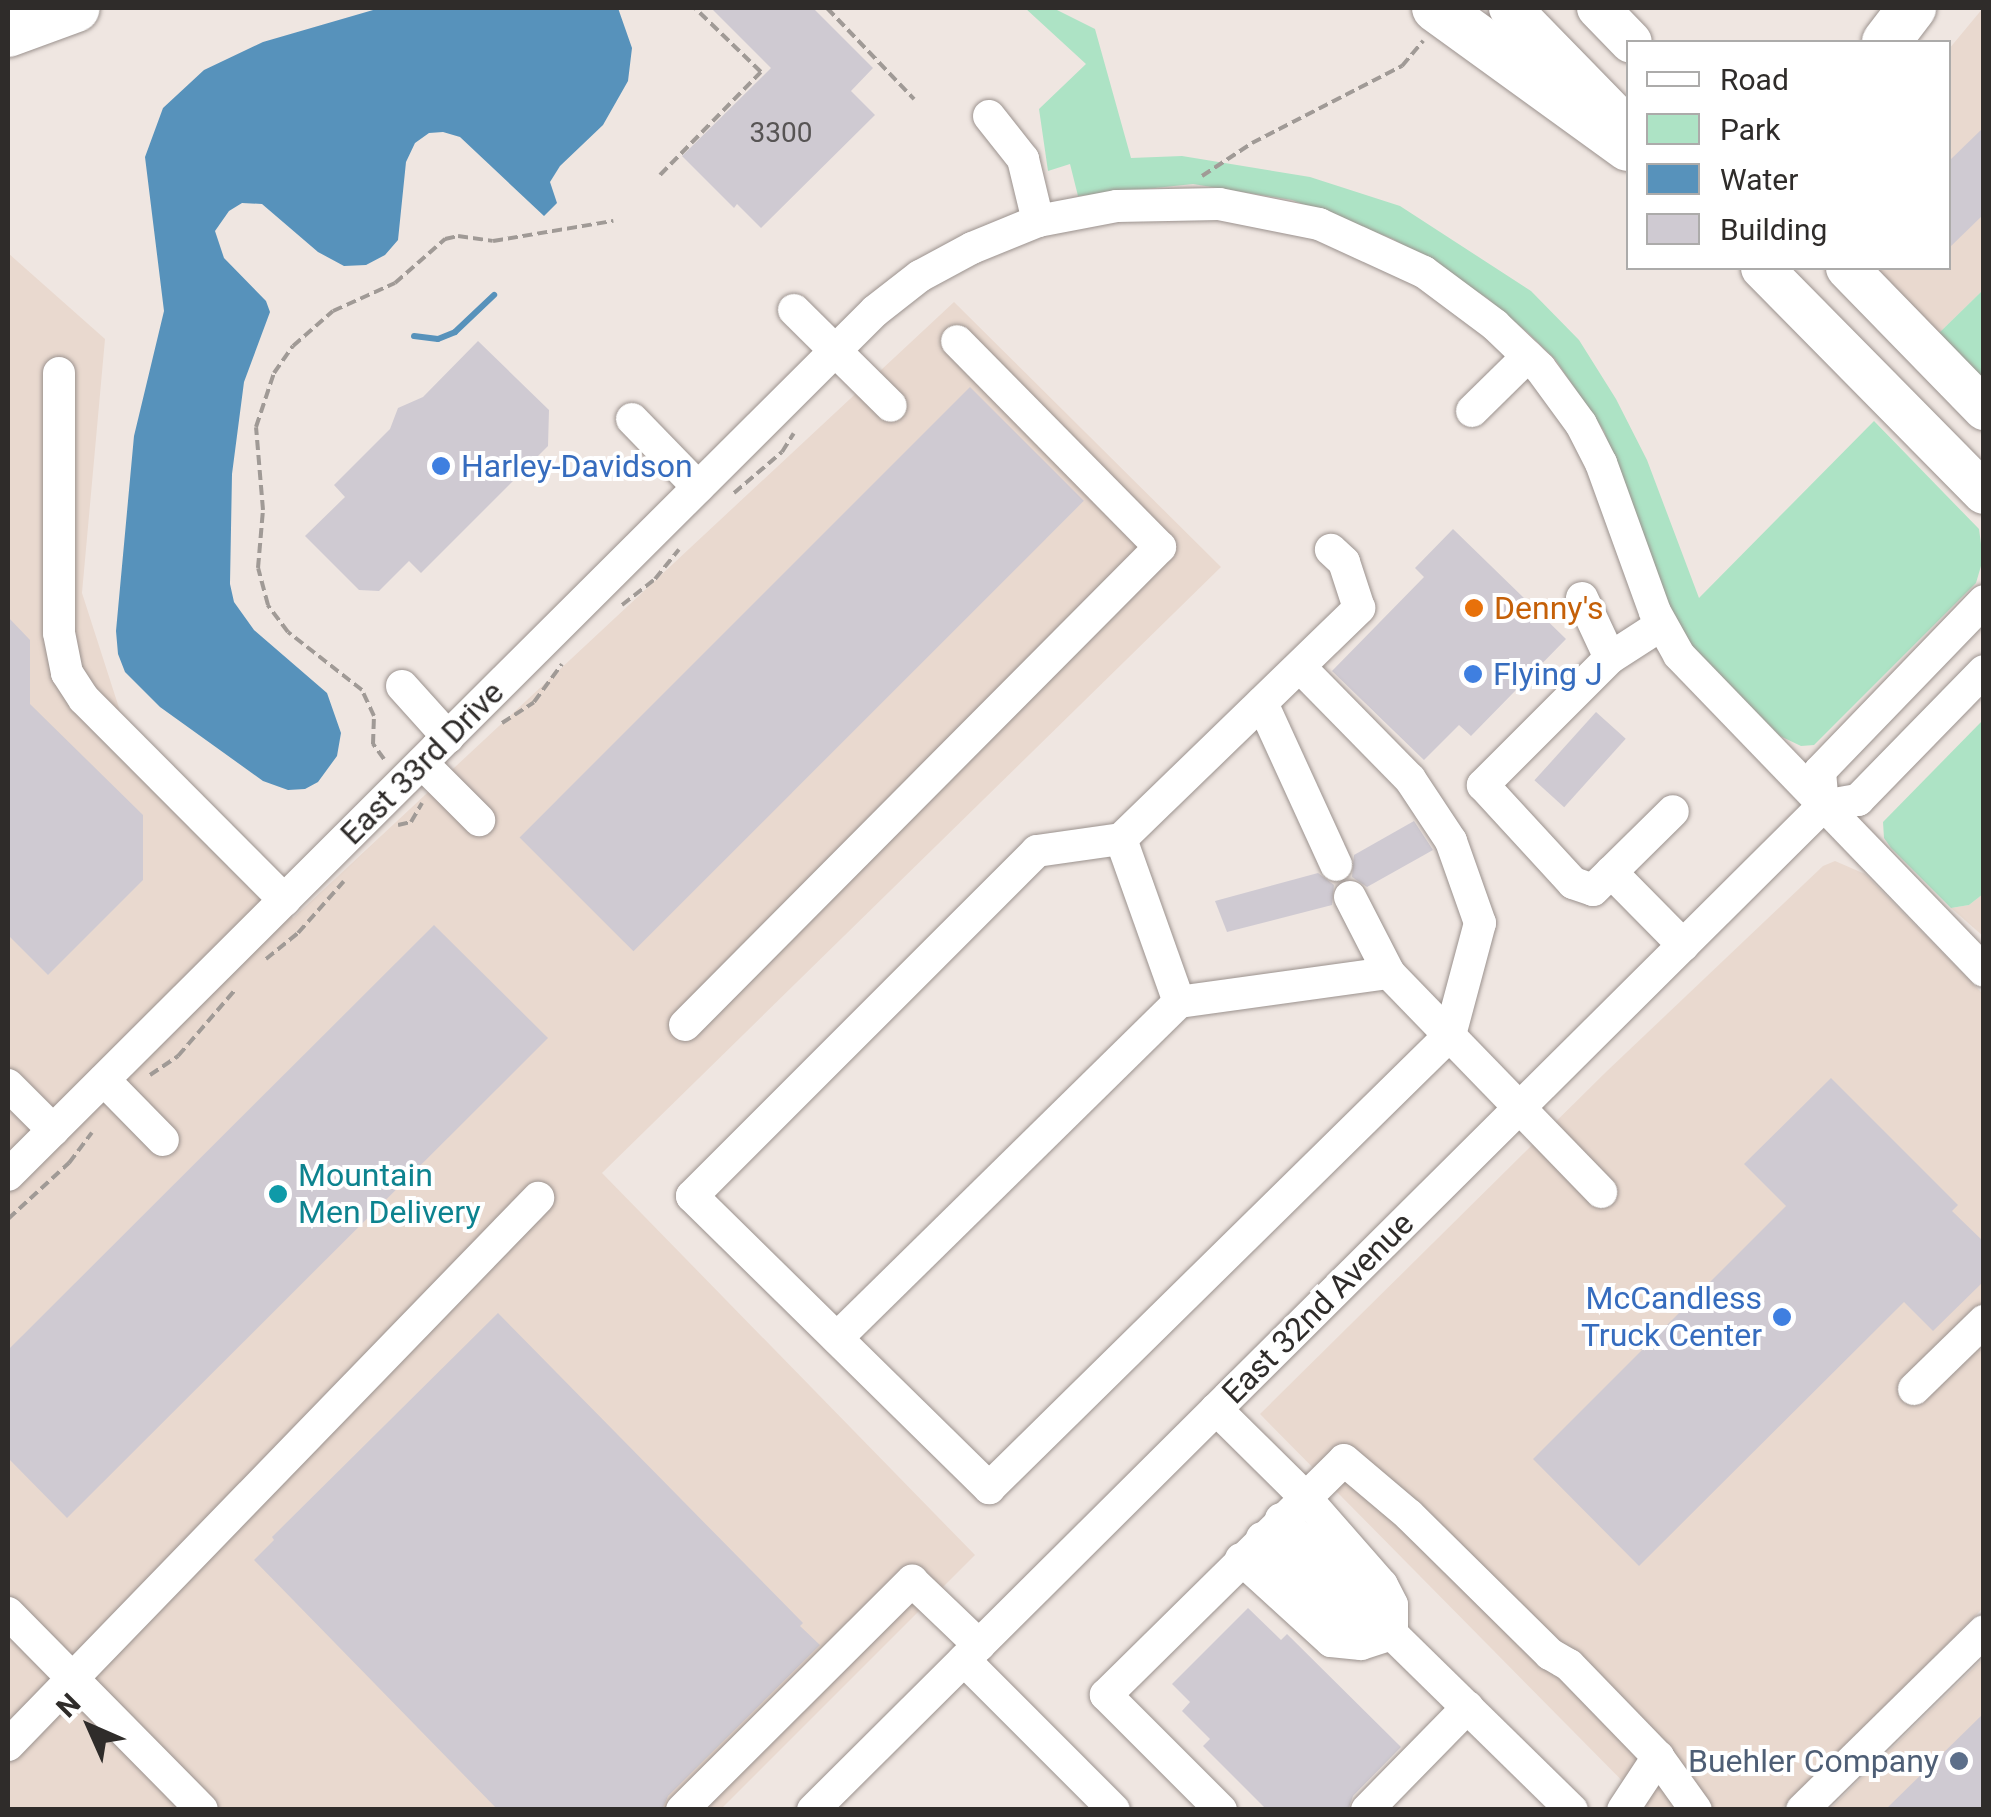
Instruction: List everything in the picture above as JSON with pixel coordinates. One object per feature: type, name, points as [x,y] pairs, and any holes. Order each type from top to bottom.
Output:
[{"type":"highway","points":[[8,33],[76,8]]},
{"type":"highway","points":[[1434,19],[1626,146]]},
{"type":"main road","points":[[1510,8],[1626,127]]},
{"type":"main road","points":[[1598,8],[1629,40]]},
{"type":"main road","points":[[1764,270],[1984,493]]},
{"type":"main road","points":[[1849,270],[1984,409]]},
{"type":"street","points":[[988,116],[1023,159],[1038,222]]},
{"type":"street","name":"East 33rd Drive","points":[[8,1174],[53,1130],[111,1088],[284,900],[834,350],[920,276],[972,248],[1038,222],[1118,206],[1193,202],[1260,210],[1320,224],[1424,272],[1471,304],[1528,356],[1565,400],[1601,463],[1661,625],[1679,655],[1984,972]]},
{"type":"street","points":[[794,310],[892,406]]},
{"type":"street","points":[[685,1026],[1160,547],[957,342]]},
{"type":"street","points":[[1472,410],[1528,356]]},
{"type":"street","points":[[58,373],[59,633],[66,673],[84,699],[284,900]]},
{"type":"street","points":[[632,420],[698,487]]},
{"type":"street","points":[[1300,667],[1410,779],[1451,840],[1480,923],[1450,1036],[989,1488],[692,1196],[1037,850],[1121,840],[1359,608],[1344,562],[1331,550]]},
{"type":"street","points":[[1582,598],[1610,658]]},
{"type":"street","points":[[1823,806],[1820,771],[1984,600]]},
{"type":"street","points":[[1661,625],[1610,658],[1483,785],[1573,883],[1593,890],[1673,811]]},
{"type":"street","name":"East 32nd Avenue","points":[[814,1810],[1823,806],[1858,800],[1984,670]]},
{"type":"street","points":[[402,686],[448,737]]},
{"type":"street","points":[[1262,703],[1336,865]]},
{"type":"street","points":[[413,772],[479,820]]},
{"type":"street","points":[[1121,840],[1180,1002]]},
{"type":"street","points":[[1611,872],[1683,945]]},
{"type":"street","points":[[1350,898],[1390,973],[1601,1192]]},
{"type":"street","points":[[837,1338],[1180,1002],[1390,973]]},
{"type":"street","points":[[8,1085],[53,1130]]},
{"type":"street","points":[[111,1088],[163,1140]]},
{"type":"street","points":[[8,1745],[538,1198]]},
{"type":"street","points":[[1914,1389],[1984,1321]]},
{"type":"street","points":[[1216,1410],[1331,1642],[1361,1644],[1392,1634]]},
{"type":"street","points":[[1221,1810],[1106,1694],[1344,1460],[1409,1515],[1550,1654],[1569,1665],[1658,1757],[1696,1810]]},
{"type":"street","points":[[1272,1528],[1382,1585],[1392,1605],[1392,1634],[1572,1810]]},
{"type":"street","points":[[682,1810],[912,1581],[1114,1810]]},
{"type":"street","points":[[8,1613],[202,1810]]},
{"type":"street","points":[[1802,1810],[1984,1631]]},
{"type":"street","points":[[1367,1810],[1468,1707]]},
{"type":"street","points":[[1623,1810],[1658,1757]]},
{"type":"path","points":[[660,175],[761,72],[695,8]]},
{"type":"path","points":[[827,8],[914,98]]},
{"type":"path","points":[[1193,184],[1252,143],[1402,66],[1434,19]]},
{"type":"path","points":[[413,772],[374,744],[374,716],[362,690],[288,632],[268,604],[258,568],[263,510],[256,427],[274,372],[292,346],[333,311],[395,283],[445,239],[458,236],[492,242],[613,221]]},
{"type":"path","points":[[261,964],[332,899],[349,874]]},
{"type":"path","points":[[8,1219],[69,1163],[111,1088],[178,1056],[237,988]]},
{"type":"shaded area","points":[[1983,8],[1983,290],[1939,333],[1879,270],[1951,270],[1951,47]]},
{"type":"shaded area","points":[[8,253],[105,339],[82,593],[120,711],[293,918],[954,302],[1221,567],[602,1173],[975,1555],[721,1809],[8,1809]]},
{"type":"shaded area","points":[[1835,861],[1865,874],[1983,994],[1983,1608],[1781,1809],[1650,1809],[1260,1414],[1606,1072],[1823,866]]},
{"type":"shaded area","points":[[1983,894],[1983,936],[1951,908],[1969,905]]},
{"type":"shaded area","points":[[1983,1659],[1983,1809],[1830,1809]]},
{"type":"green space","points":[[1025,8],[1053,8],[1095,29],[1131,158],[1182,156],[1310,177],[1400,206],[1531,291],[1579,340],[1616,399],[1647,460],[1699,598],[1874,421],[1979,529],[1983,559],[1976,583],[1814,745],[1801,746],[1780,736],[1686,640],[1674,618],[1604,431],[1555,359],[1527,332],[1487,298],[1393,239],[1292,200],[1193,184],[1078,196],[1070,164],[1048,171],[1039,109],[1086,64]]},
{"type":"green space","points":[[1983,290],[1983,380],[1939,333]]},
{"type":"green space","points":[[1983,720],[1983,894],[1969,905],[1951,908],[1891,848],[1884,838],[1883,822]]},
{"type":"water","points":[[380,8],[618,8],[632,48],[628,81],[603,125],[560,166],[550,182],[557,203],[544,216],[460,137],[443,132],[429,133],[415,143],[406,162],[398,240],[385,255],[366,265],[344,266],[318,252],[262,204],[242,203],[229,211],[215,231],[224,258],[266,301],[270,312],[244,382],[232,474],[230,584],[234,602],[254,630],[327,693],[341,733],[337,756],[318,782],[305,789],[288,790],[263,781],[160,707],[125,672],[118,654],[116,631],[134,436],[164,311],[145,157],[163,108],[204,70],[263,42]]},
{"type":"building","points":[[711,8],[813,8],[873,68],[851,91],[875,115],[761,228],[737,204],[734,208],[682,156],[771,68]]},
{"type":"building","points":[[1984,127],[1984,214],[1951,246],[1951,159]]},
{"type":"building","name":"Harley-Davidson","points":[[478,341],[549,410],[548,446],[421,573],[409,561],[379,591],[359,590],[305,536],[345,497],[334,485],[390,429],[398,408],[423,397]]},
{"type":"building","points":[[970,387],[1084,501],[633,951],[520,837]]},
{"type":"building","points":[[1453,529],[1566,639],[1471,736],[1459,725],[1424,760],[1332,671],[1424,577],[1415,568]]},
{"type":"building","points":[[8,617],[30,640],[30,704],[143,815],[143,880],[48,975],[8,935]]},
{"type":"building","points":[[1596,712],[1626,739],[1564,807],[1534,780]]},
{"type":"building","points":[[1414,821],[1433,850],[1367,887],[1352,877],[1354,855]]},
{"type":"building","points":[[1318,873],[1334,885],[1332,905],[1227,932],[1215,901]]},
{"type":"building","name":"Mountain Men Delivery","points":[[434,925],[548,1038],[67,1518],[8,1458],[8,1350]]},
{"type":"building","name":"McCandless Truck Center","points":[[1831,1078],[1958,1205],[1952,1211],[1984,1242],[1984,1281],[1933,1331],[1904,1302],[1639,1566],[1533,1459],[1786,1206],[1744,1164]]},
{"type":"building","points":[[498,1313],[803,1623],[800,1626],[820,1645],[668,1796],[662,1810],[498,1810],[254,1560],[274,1540],[272,1537]]},
{"type":"building","points":[[1248,1608],[1281,1640],[1287,1634],[1401,1747],[1353,1796],[1348,1810],[1267,1810],[1203,1746],[1210,1739],[1182,1711],[1190,1702],[1172,1684]]},
{"type":"building","name":"Buehler Company","points":[[1984,1713],[1984,1810],[1885,1810]]},
{"type":"waterway","points":[[414,336],[438,339],[455,332],[494,295]]},
{"type":"place","name":"Harley-Davidson","points":[[441,466]]},
{"type":"place","name":"Denny's","points":[[1474,608]]},
{"type":"place","name":"Flying J","points":[[1473,674]]},
{"type":"place","name":"Mountain Men Delivery","points":[[278,1194]]},
{"type":"place","name":"McCandless Truck Center","points":[[1782,1317]]},
{"type":"place","name":"Buehler Company","points":[[1959,1761]]}]
